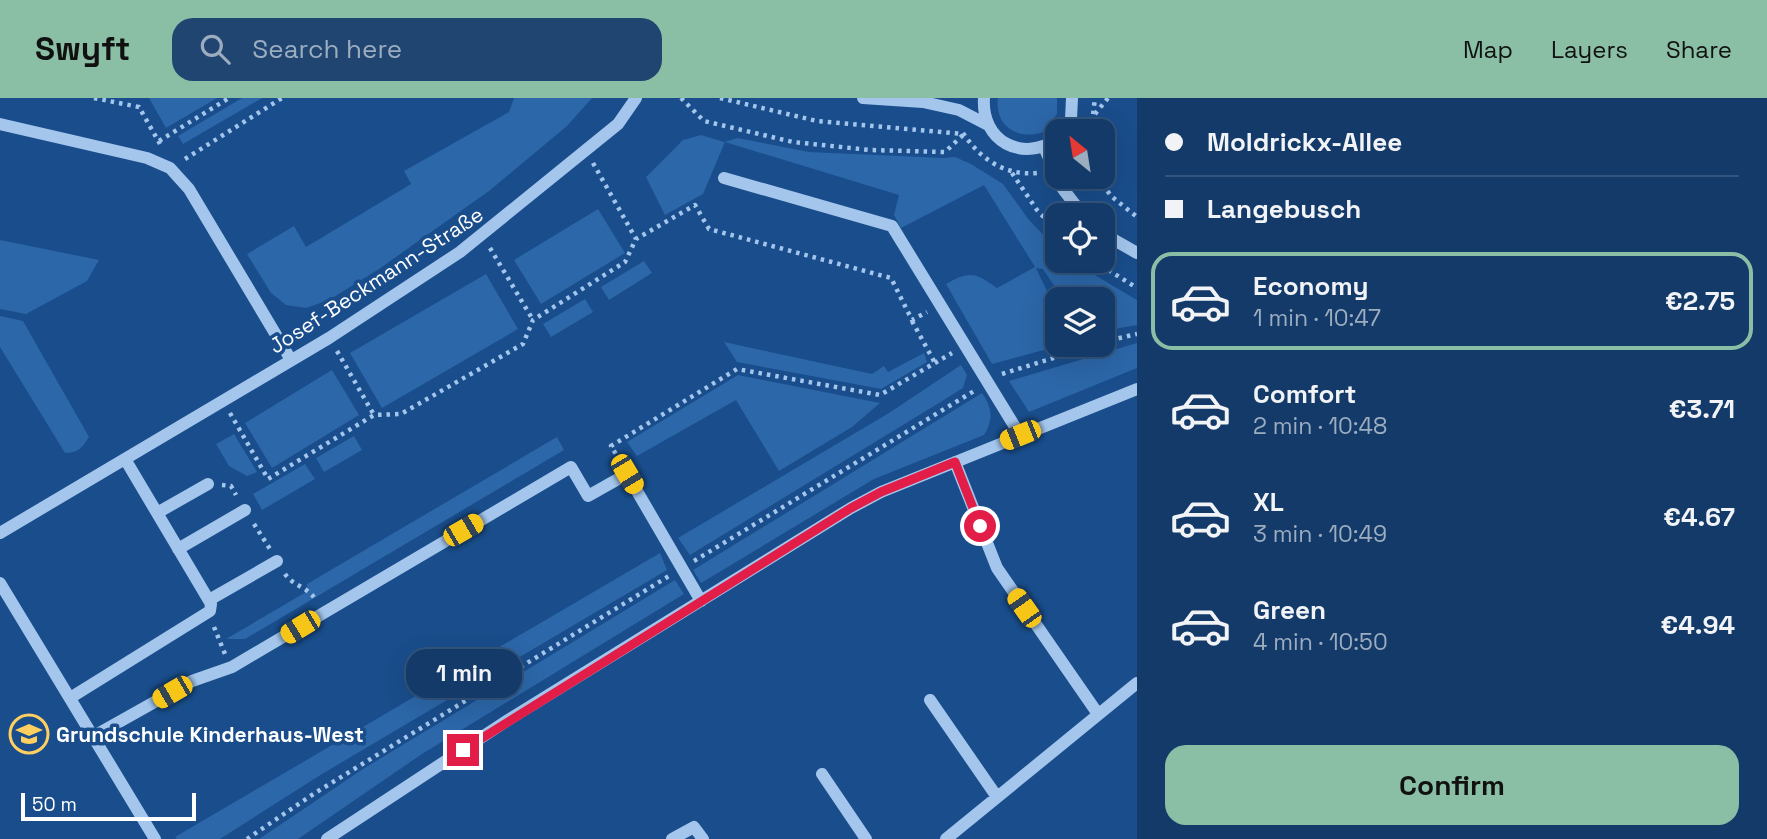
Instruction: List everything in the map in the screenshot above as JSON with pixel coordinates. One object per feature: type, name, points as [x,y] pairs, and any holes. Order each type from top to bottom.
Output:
[{"type":"street","name":"Josef-Beckmann-Straße","points":[[0,533],[330,338],[482,235],[618,124],[636,98]]},
{"type":"street","points":[[863,98],[923,102],[959,110],[988,125],[1000,140],[1008,145],[1028,150],[1044,147]]},
{"type":"street","points":[[984,98],[988,125]]},
{"type":"street","points":[[1071,119],[1072,98]]},
{"type":"street","points":[[0,124],[148,158],[170,168],[188,188],[291,360]]},
{"type":"street","points":[[724,178],[892,226],[1020,435]]},
{"type":"street","points":[[1115,240],[1137,253]]},
{"type":"street","points":[[327,839],[508,720],[851,508],[881,492],[1137,389]]},
{"type":"street","points":[[70,698],[210,611],[209,600],[125,459]]},
{"type":"street","points":[[955,462],[997,568],[1098,715]]},
{"type":"street","points":[[94,736],[192,681],[232,667],[572,467],[588,496],[627,474],[701,601]]},
{"type":"street","points":[[157,513],[208,484]]},
{"type":"street","points":[[178,549],[245,510]]},
{"type":"street","points":[[209,600],[277,561]]},
{"type":"street","points":[[0,583],[155,839]]},
{"type":"street","points":[[946,839],[1137,682]]},
{"type":"street","points":[[930,699],[997,797]]},
{"type":"street","points":[[822,774],[866,839]]},
{"type":"street","points":[[672,839],[694,827],[703,839]]},
{"type":"path","points":[[94,98],[139,107],[159,141],[170,168],[282,98]]},
{"type":"path","points":[[159,141],[229,98]]},
{"type":"path","points":[[681,98],[704,121],[806,143],[870,150],[945,152],[964,134]]},
{"type":"path","points":[[720,98],[817,121],[964,134],[977,152],[998,167],[1011,172],[1045,218]]},
{"type":"path","points":[[1093,119],[1095,98]]},
{"type":"path","points":[[1094,114],[1108,98]]},
{"type":"path","points":[[585,151],[636,239]]},
{"type":"path","points":[[1106,189],[1137,217]]},
{"type":"path","points":[[223,400],[268,479],[374,415],[401,414],[523,344],[533,320],[625,262],[636,239],[695,205],[709,229],[891,278],[935,363]]},
{"type":"path","points":[[482,235],[533,320]]},
{"type":"path","points":[[1113,273],[1137,288]]},
{"type":"path","points":[[912,320],[939,305]]},
{"type":"path","points":[[1115,339],[1137,334]]},
{"type":"path","points":[[330,338],[374,415]]},
{"type":"path","points":[[627,474],[611,446],[737,369],[880,395],[965,345]]},
{"type":"path","points":[[247,839],[315,793],[988,382],[1010,370],[1054,357]]},
{"type":"path","points":[[206,614],[232,667]]},
{"type":"shaded area","points":[[149,98],[217,98],[166,128]]},
{"type":"shaded area","points":[[242,98],[262,98],[183,144],[178,136]]},
{"type":"shaded area","points":[[514,98],[592,98],[567,126],[489,191],[379,269],[329,300],[306,308],[286,305],[271,293],[247,254],[294,226],[306,247],[411,184],[404,171],[509,112]]},
{"type":"shaded area","points":[[998,98],[1057,98],[1057,114],[1053,119],[1045,119],[1043,132],[1034,134],[1017,133],[1010,129],[1000,116]]},
{"type":"shaded area","points":[[701,135],[724,142],[738,138],[809,152],[955,157],[971,164],[1003,184],[1029,220],[1045,237],[1045,272],[1036,268],[1045,287],[1045,350],[992,364],[946,284],[973,275],[997,288],[1035,267],[984,185],[901,228],[894,215],[899,195],[725,142],[703,194],[665,215],[646,177],[683,140]]},
{"type":"shaded area","points":[[598,209],[625,253],[541,304],[514,260]]},
{"type":"shaded area","points":[[0,240],[99,260],[87,281],[26,314],[0,309]]},
{"type":"shaded area","points":[[644,261],[652,273],[609,300],[601,287]]},
{"type":"shaded area","points":[[1046,273],[1091,273],[1115,287],[1055,287]]},
{"type":"shaded area","points":[[486,274],[518,329],[382,408],[350,353]]},
{"type":"shaded area","points":[[1115,287],[1137,300],[1137,325],[1115,329]]},
{"type":"shaded area","points":[[585,299],[593,312],[551,337],[543,324]]},
{"type":"shaded area","points":[[0,316],[23,321],[89,437],[76,451],[65,453],[0,347]]},
{"type":"shaded area","points":[[724,342],[872,374],[884,366],[888,372],[924,353],[927,362],[881,389],[737,362]]},
{"type":"shaded area","points":[[1137,343],[1137,368],[1029,412],[1009,381],[1090,357],[1115,357],[1115,350]]},
{"type":"shaded area","points":[[961,365],[967,375],[963,388],[939,403],[690,555],[678,538],[889,413]]},
{"type":"shaded area","points":[[332,370],[359,415],[272,468],[245,423]]},
{"type":"shaded area","points":[[738,375],[880,403],[852,427],[779,471],[736,400],[637,456],[627,442]]},
{"type":"shaded area","points":[[982,393],[990,414],[984,435],[874,479],[701,583],[693,570]]},
{"type":"shaded area","points":[[234,434],[257,472],[247,476],[229,466],[216,444]]},
{"type":"shaded area","points":[[354,436],[362,450],[324,472],[316,458]]},
{"type":"shaded area","points":[[557,437],[564,450],[245,639],[226,639],[306,592],[307,584]]},
{"type":"shaded area","points":[[305,464],[315,479],[262,510],[253,494]]},
{"type":"shaded area","points":[[660,553],[667,570],[322,774],[220,839],[175,837]]},
{"type":"shaded area","points":[[675,580],[684,594],[422,754],[298,839],[259,839],[363,769]]},
{"type":"place","name":"Grundschule Kinderhaus-West","points":[[29,734]]},
{"type":"route","points":[[463,750],[851,508],[881,492],[955,462],[980,526]]}]
